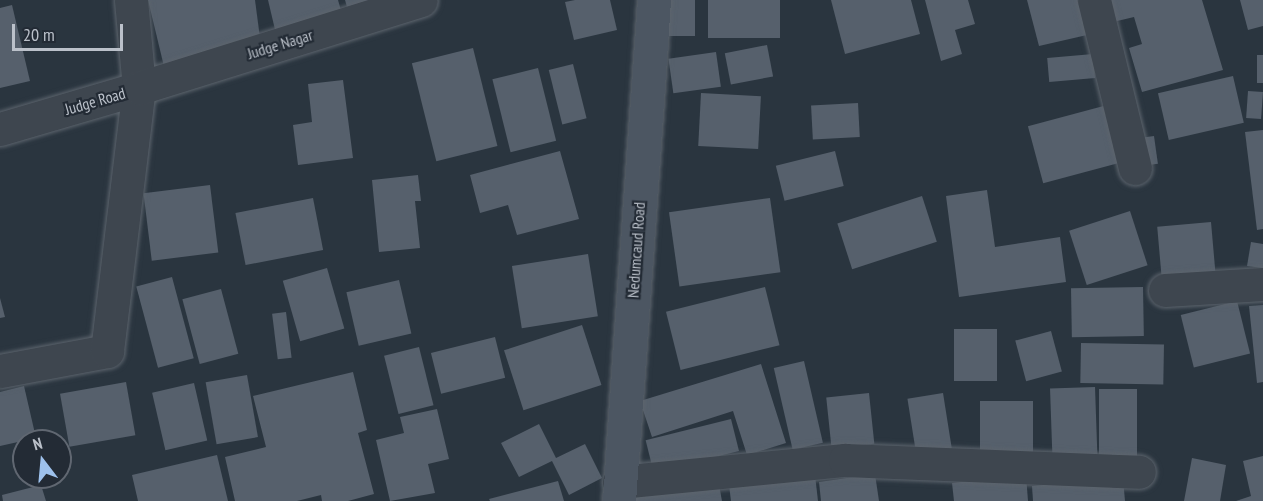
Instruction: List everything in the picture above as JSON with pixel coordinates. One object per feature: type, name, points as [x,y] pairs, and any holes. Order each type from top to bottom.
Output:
[{"type":"main road","name":"Nedumcaud Road","points":[[619,492],[654,0]]},
{"type":"street","name":"Judge Road","points":[[0,129],[139,88],[131,0]]},
{"type":"street","name":"Judge Nagar","points":[[139,88],[421,0]]},
{"type":"street","points":[[1094,0],[1135,168]]},
{"type":"street","points":[[0,371],[107,351],[139,88]]},
{"type":"street","points":[[1165,290],[1263,284]]},
{"type":"street","points":[[619,492],[845,460],[1139,472]]},
{"type":"building","points":[[148,0],[255,0],[260,38],[167,79]]},
{"type":"building","points":[[268,0],[338,0],[344,21],[277,38]]},
{"type":"building","points":[[345,0],[374,0],[347,7]]},
{"type":"building","points":[[610,0],[617,30],[574,40],[565,2]]},
{"type":"building","points":[[658,0],[695,0],[695,36],[658,36]]},
{"type":"building","points":[[708,0],[780,0],[780,38],[708,38]]},
{"type":"building","points":[[831,0],[911,0],[920,34],[845,54]]},
{"type":"building","points":[[925,0],[968,0],[975,24],[955,30],[962,54],[941,61]]},
{"type":"building","points":[[1027,0],[1078,0],[1087,35],[1039,46]]},
{"type":"building","points":[[1107,0],[1202,0],[1223,70],[1142,92],[1129,48],[1142,44],[1134,17],[1113,22]]},
{"type":"building","points":[[1240,0],[1263,0],[1263,26],[1248,30]]},
{"type":"building","points":[[12,5],[30,81],[0,88],[0,8]]},
{"type":"building","points":[[767,45],[773,76],[731,85],[725,53]]},
{"type":"building","points":[[473,48],[497,146],[436,161],[412,63]]},
{"type":"building","points":[[716,52],[721,87],[673,93],[668,59]]},
{"type":"building","points":[[1093,54],[1095,78],[1049,82],[1047,58]]},
{"type":"building","points":[[1257,55],[1263,55],[1263,83],[1257,83]]},
{"type":"building","points":[[573,64],[587,118],[562,124],[549,70]]},
{"type":"building","points":[[538,68],[556,141],[511,152],[492,79]]},
{"type":"building","points":[[1233,76],[1244,123],[1169,140],[1158,93]]},
{"type":"building","points":[[343,80],[353,158],[298,165],[293,125],[312,122],[308,84]]},
{"type":"building","points":[[1248,91],[1263,92],[1261,119],[1246,118]]},
{"type":"building","points":[[701,93],[761,96],[758,149],[698,146]]},
{"type":"building","points":[[858,103],[860,137],[813,139],[811,105]]},
{"type":"building","points":[[1111,104],[1126,161],[1043,183],[1028,126]]},
{"type":"building","points":[[1263,130],[1263,229],[1257,230],[1245,132]]},
{"type":"building","points":[[1154,136],[1158,164],[1138,167],[1134,139]]},
{"type":"building","points":[[560,151],[579,219],[517,235],[508,205],[480,213],[470,175]]},
{"type":"building","points":[[835,151],[844,186],[785,201],[776,166]]},
{"type":"building","points":[[418,175],[421,201],[415,201],[420,248],[379,252],[372,180]]},
{"type":"building","points":[[210,185],[218,252],[152,261],[143,193]]},
{"type":"building","points":[[987,190],[995,247],[1060,237],[1066,282],[959,297],[946,196]]},
{"type":"building","points":[[922,196],[937,242],[852,269],[837,224]]},
{"type":"building","points":[[313,198],[323,250],[246,265],[235,213]]},
{"type":"building","points":[[770,198],[780,272],[679,286],[669,212]]},
{"type":"building","points":[[1130,211],[1148,265],[1087,285],[1069,231]]},
{"type":"building","points":[[1211,222],[1216,276],[1162,281],[1157,227]]},
{"type":"building","points":[[1251,242],[1263,244],[1263,268],[1247,266]]},
{"type":"building","points":[[588,254],[598,316],[522,328],[512,266]]},
{"type":"building","points":[[327,268],[344,329],[300,341],[283,281]]},
{"type":"building","points":[[172,277],[194,358],[158,368],[136,287]]},
{"type":"building","points":[[399,280],[411,334],[359,346],[346,292]]},
{"type":"building","points":[[765,287],[780,345],[681,370],[666,312]]},
{"type":"building","points":[[1143,287],[1144,336],[1072,337],[1071,288]]},
{"type":"building","points":[[221,289],[238,354],[200,364],[182,299]]},
{"type":"building","points":[[0,298],[5,317],[0,318]]},
{"type":"building","points":[[1237,301],[1250,353],[1194,367],[1181,315]]},
{"type":"building","points":[[1263,305],[1263,382],[1257,383],[1249,306]]},
{"type":"building","points":[[286,312],[292,358],[278,359],[272,314]]},
{"type":"building","points":[[582,325],[601,385],[523,410],[504,350]]},
{"type":"building","points":[[954,329],[997,329],[997,381],[954,381]]},
{"type":"building","points":[[1051,331],[1062,372],[1026,381],[1015,341]]},
{"type":"building","points":[[495,337],[505,378],[441,394],[431,353]]},
{"type":"building","points":[[1081,343],[1164,344],[1163,384],[1080,383]]},
{"type":"building","points":[[419,347],[434,405],[399,414],[384,356]]},
{"type":"building","points":[[804,361],[823,443],[793,450],[774,368]]},
{"type":"building","points":[[761,364],[786,443],[747,455],[733,411],[652,437],[640,401]]},
{"type":"building","points":[[353,372],[367,430],[358,433],[374,494],[348,501],[322,501],[321,495],[297,501],[235,501],[225,457],[266,447],[253,396]]},
{"type":"building","points":[[247,375],[258,437],[217,444],[206,382]]},
{"type":"building","points":[[126,382],[135,435],[72,446],[72,429],[66,429],[60,394]]},
{"type":"building","points":[[194,383],[207,440],[165,450],[152,393]]},
{"type":"building","points":[[24,386],[34,429],[12,429],[12,443],[0,446],[0,392]]},
{"type":"building","points":[[1095,387],[1098,463],[1053,465],[1050,389]]},
{"type":"building","points":[[1099,389],[1137,389],[1137,461],[1099,461]]},
{"type":"building","points":[[869,393],[874,444],[832,448],[826,397]]},
{"type":"building","points":[[943,393],[952,448],[916,454],[907,399]]},
{"type":"building","points":[[980,401],[1033,401],[1033,462],[980,462]]},
{"type":"building","points":[[437,409],[449,459],[428,464],[435,493],[390,501],[376,440],[404,433],[400,417]]},
{"type":"building","points":[[731,419],[739,451],[654,472],[646,440]]},
{"type":"building","points":[[539,424],[556,458],[585,444],[602,478],[569,495],[552,461],[519,477],[501,443]]},
{"type":"building","points":[[217,455],[228,501],[138,501],[132,475]]},
{"type":"building","points":[[1263,456],[1263,501],[1236,501],[1251,496],[1243,461]]},
{"type":"building","points":[[1192,458],[1226,465],[1220,501],[1184,501]]},
{"type":"building","points":[[875,474],[879,501],[821,501],[819,482]]},
{"type":"building","points":[[815,475],[818,501],[731,501],[729,485]]},
{"type":"building","points":[[1026,475],[1028,501],[954,501],[952,483]]},
{"type":"building","points":[[1123,478],[1125,501],[1033,501],[1032,486]]},
{"type":"building","points":[[718,479],[722,501],[626,501],[625,497]]},
{"type":"building","points":[[558,481],[564,501],[490,501],[489,499]]},
{"type":"building","points":[[25,489],[42,489],[46,501],[3,501],[2,495]]}]
